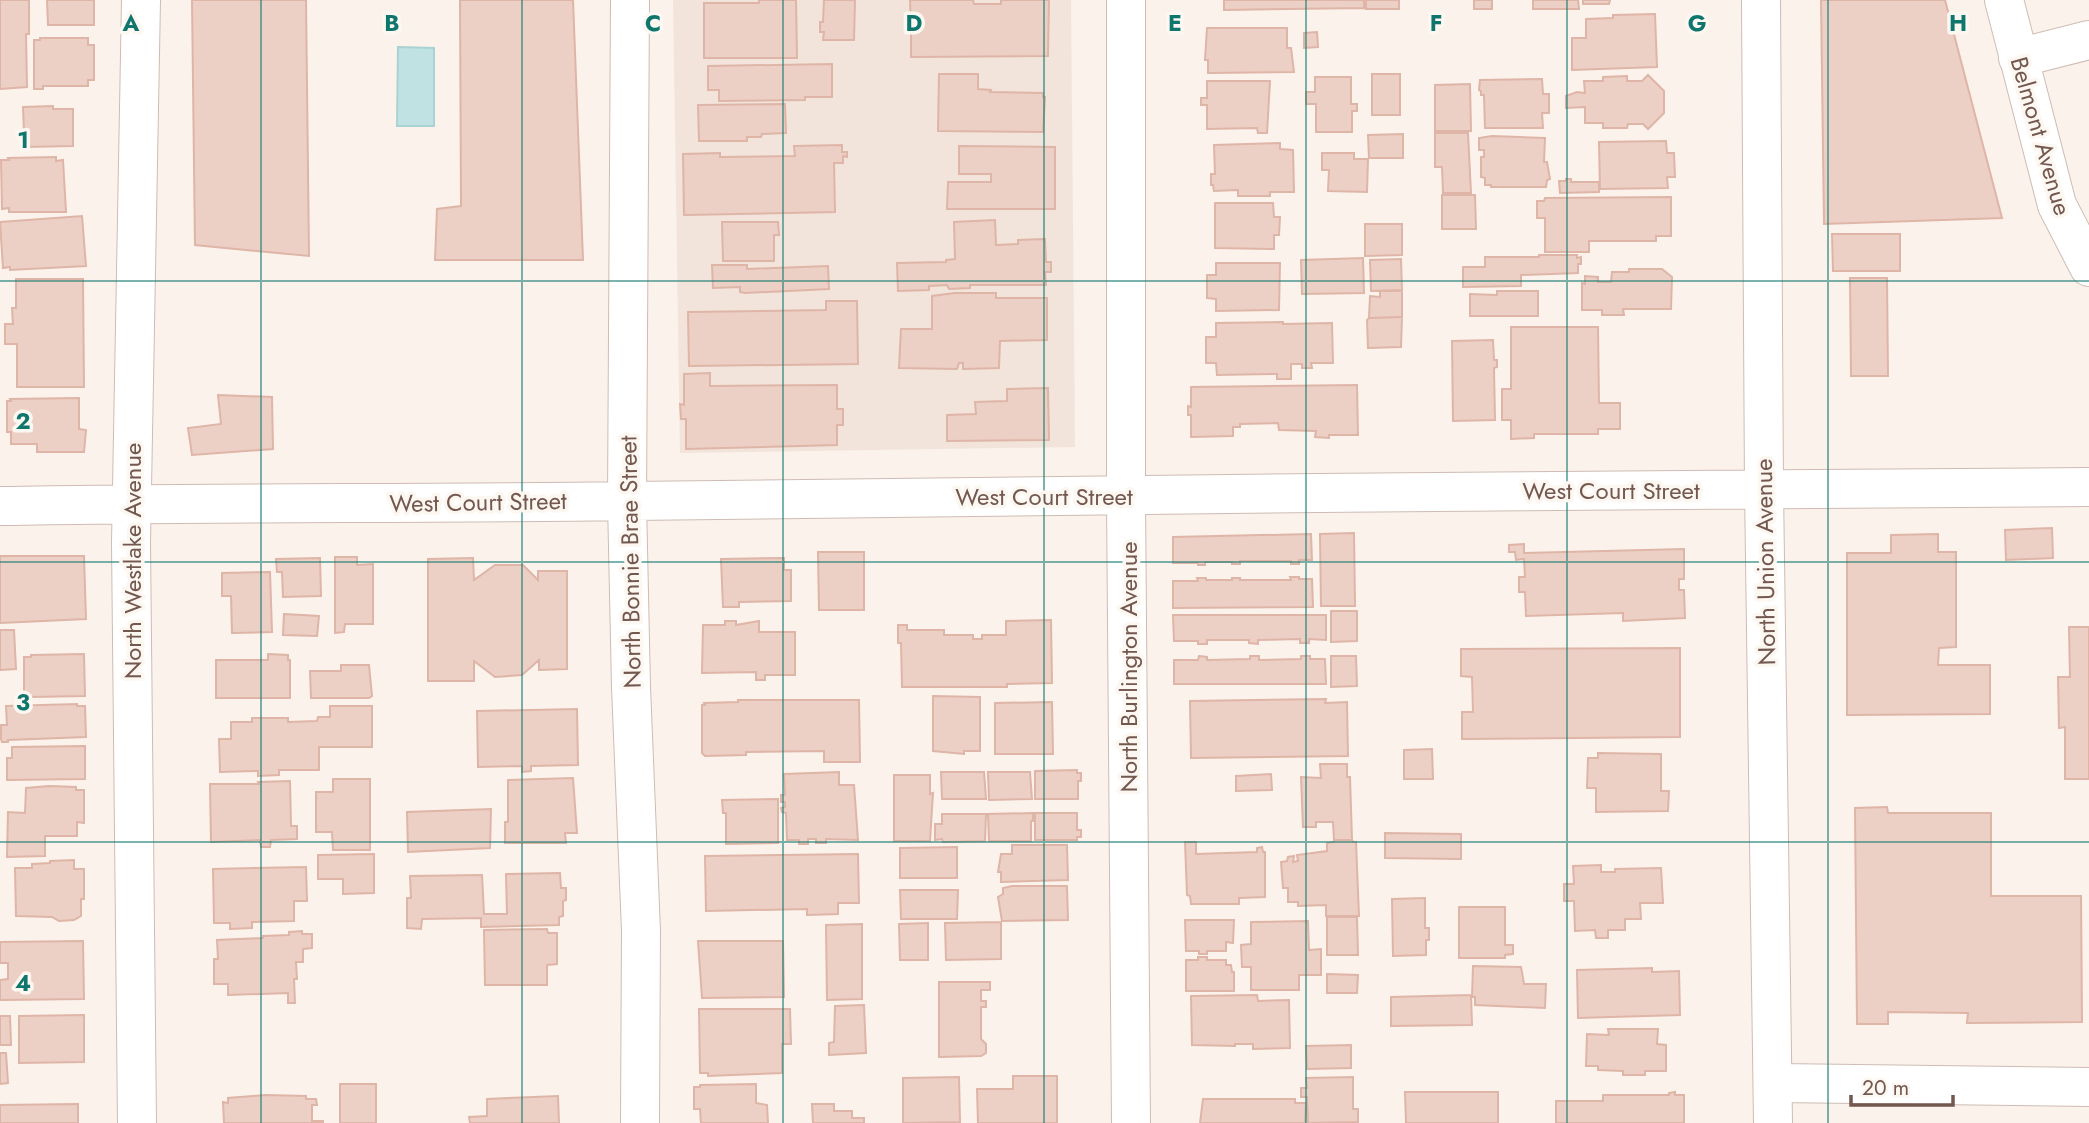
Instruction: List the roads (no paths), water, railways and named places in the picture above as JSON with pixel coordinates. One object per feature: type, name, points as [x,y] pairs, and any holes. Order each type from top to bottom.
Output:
[{"type":"street","name":"North Westlake Avenue","points":[[137,1123],[131,504],[141,0]]},
{"type":"street","name":"North Bonnie Brae Street","points":[[630,0],[627,501],[641,931],[640,1123]]},
{"type":"street","name":"North Burlington Avenue","points":[[1126,0],[1126,496],[1131,1123]]},
{"type":"street","name":"North Union Avenue","points":[[1762,0],[1764,489],[1773,1123]]},
{"type":"street","name":"Belmont Avenue","points":[[2004,0],[2057,205],[2089,267]]},
{"type":"street","points":[[2018,58],[2089,40]]},
{"type":"street","name":"West Court Street","points":[[0,506],[1416,491],[2089,487]]},
{"type":"street","points":[[1773,1083],[2089,1087]]},
{"type":"water","points":[[398,47],[434,48],[434,126],[397,126]]}]
